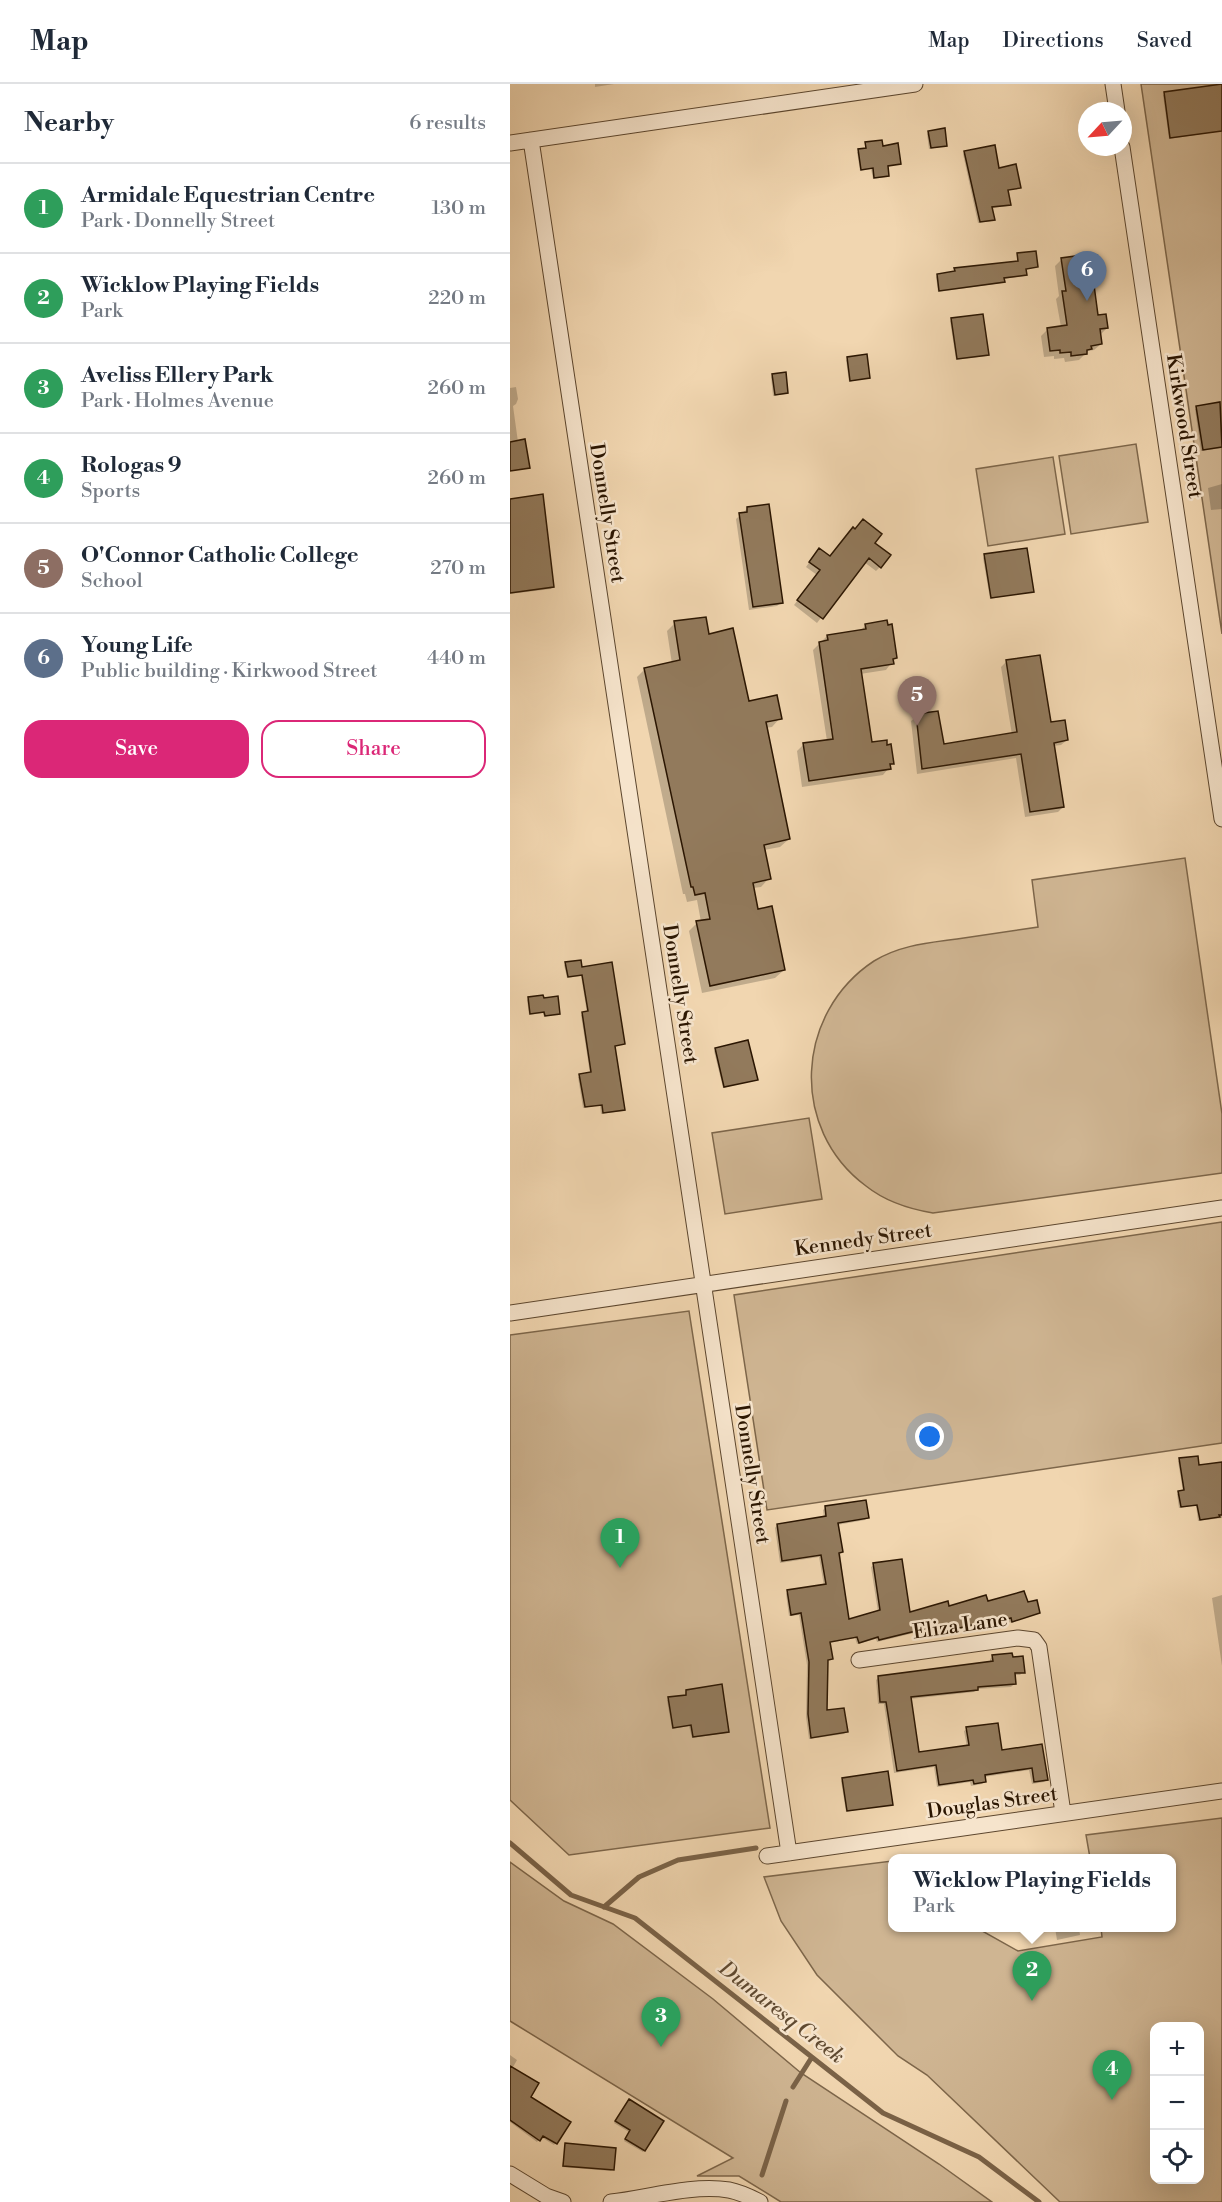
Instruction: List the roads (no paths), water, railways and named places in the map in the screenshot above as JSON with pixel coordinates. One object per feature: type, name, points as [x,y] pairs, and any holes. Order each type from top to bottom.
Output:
[{"type":"street","points":[[510,143],[915,84]]},
{"type":"street","points":[[1113,84],[1116,102]]},
{"type":"street","name":"Donnelly Street","points":[[531,140],[789,1853]]},
{"type":"street","name":"Kirkwood Street","points":[[1123,156],[1222,819]]},
{"type":"street","name":"Kennedy Street","points":[[510,1313],[1222,1208]]},
{"type":"street","name":"Eliza Lane","points":[[859,1660],[1018,1638],[1034,1640],[1039,1647],[1063,1813]]},
{"type":"street","name":"Douglas Street","points":[[767,1856],[1222,1791]]},
{"type":"street","points":[[510,2174],[546,2196],[563,2202]]},
{"type":"street","points":[[610,2202],[694,2190],[720,2189],[742,2194],[760,2202]]},
{"type":"waterway","name":"Dumaresq Creek","points":[[510,1843],[571,1895],[635,1918],[883,2113],[979,2157],[1039,2202]]},
{"type":"waterway","points":[[604,1907],[639,1877],[678,1860],[756,1848]]},
{"type":"waterway","points":[[793,2087],[812,2057]]},
{"type":"waterway","points":[[762,2175],[786,2101]]},
{"type":"place","name":"Young Life","points":[[1087,301]]},
{"type":"place","name":"O'Connor Catholic College","points":[[917,726]]},
{"type":"place","name":"Armidale Equestrian Centre","points":[[620,1568]]},
{"type":"place","name":"Wicklow Playing Fields","points":[[1032,2001]]},
{"type":"place","name":"Aveliss Ellery Park","points":[[661,2047]]},
{"type":"place","name":"Rologas 9","points":[[1112,2100]]}]
